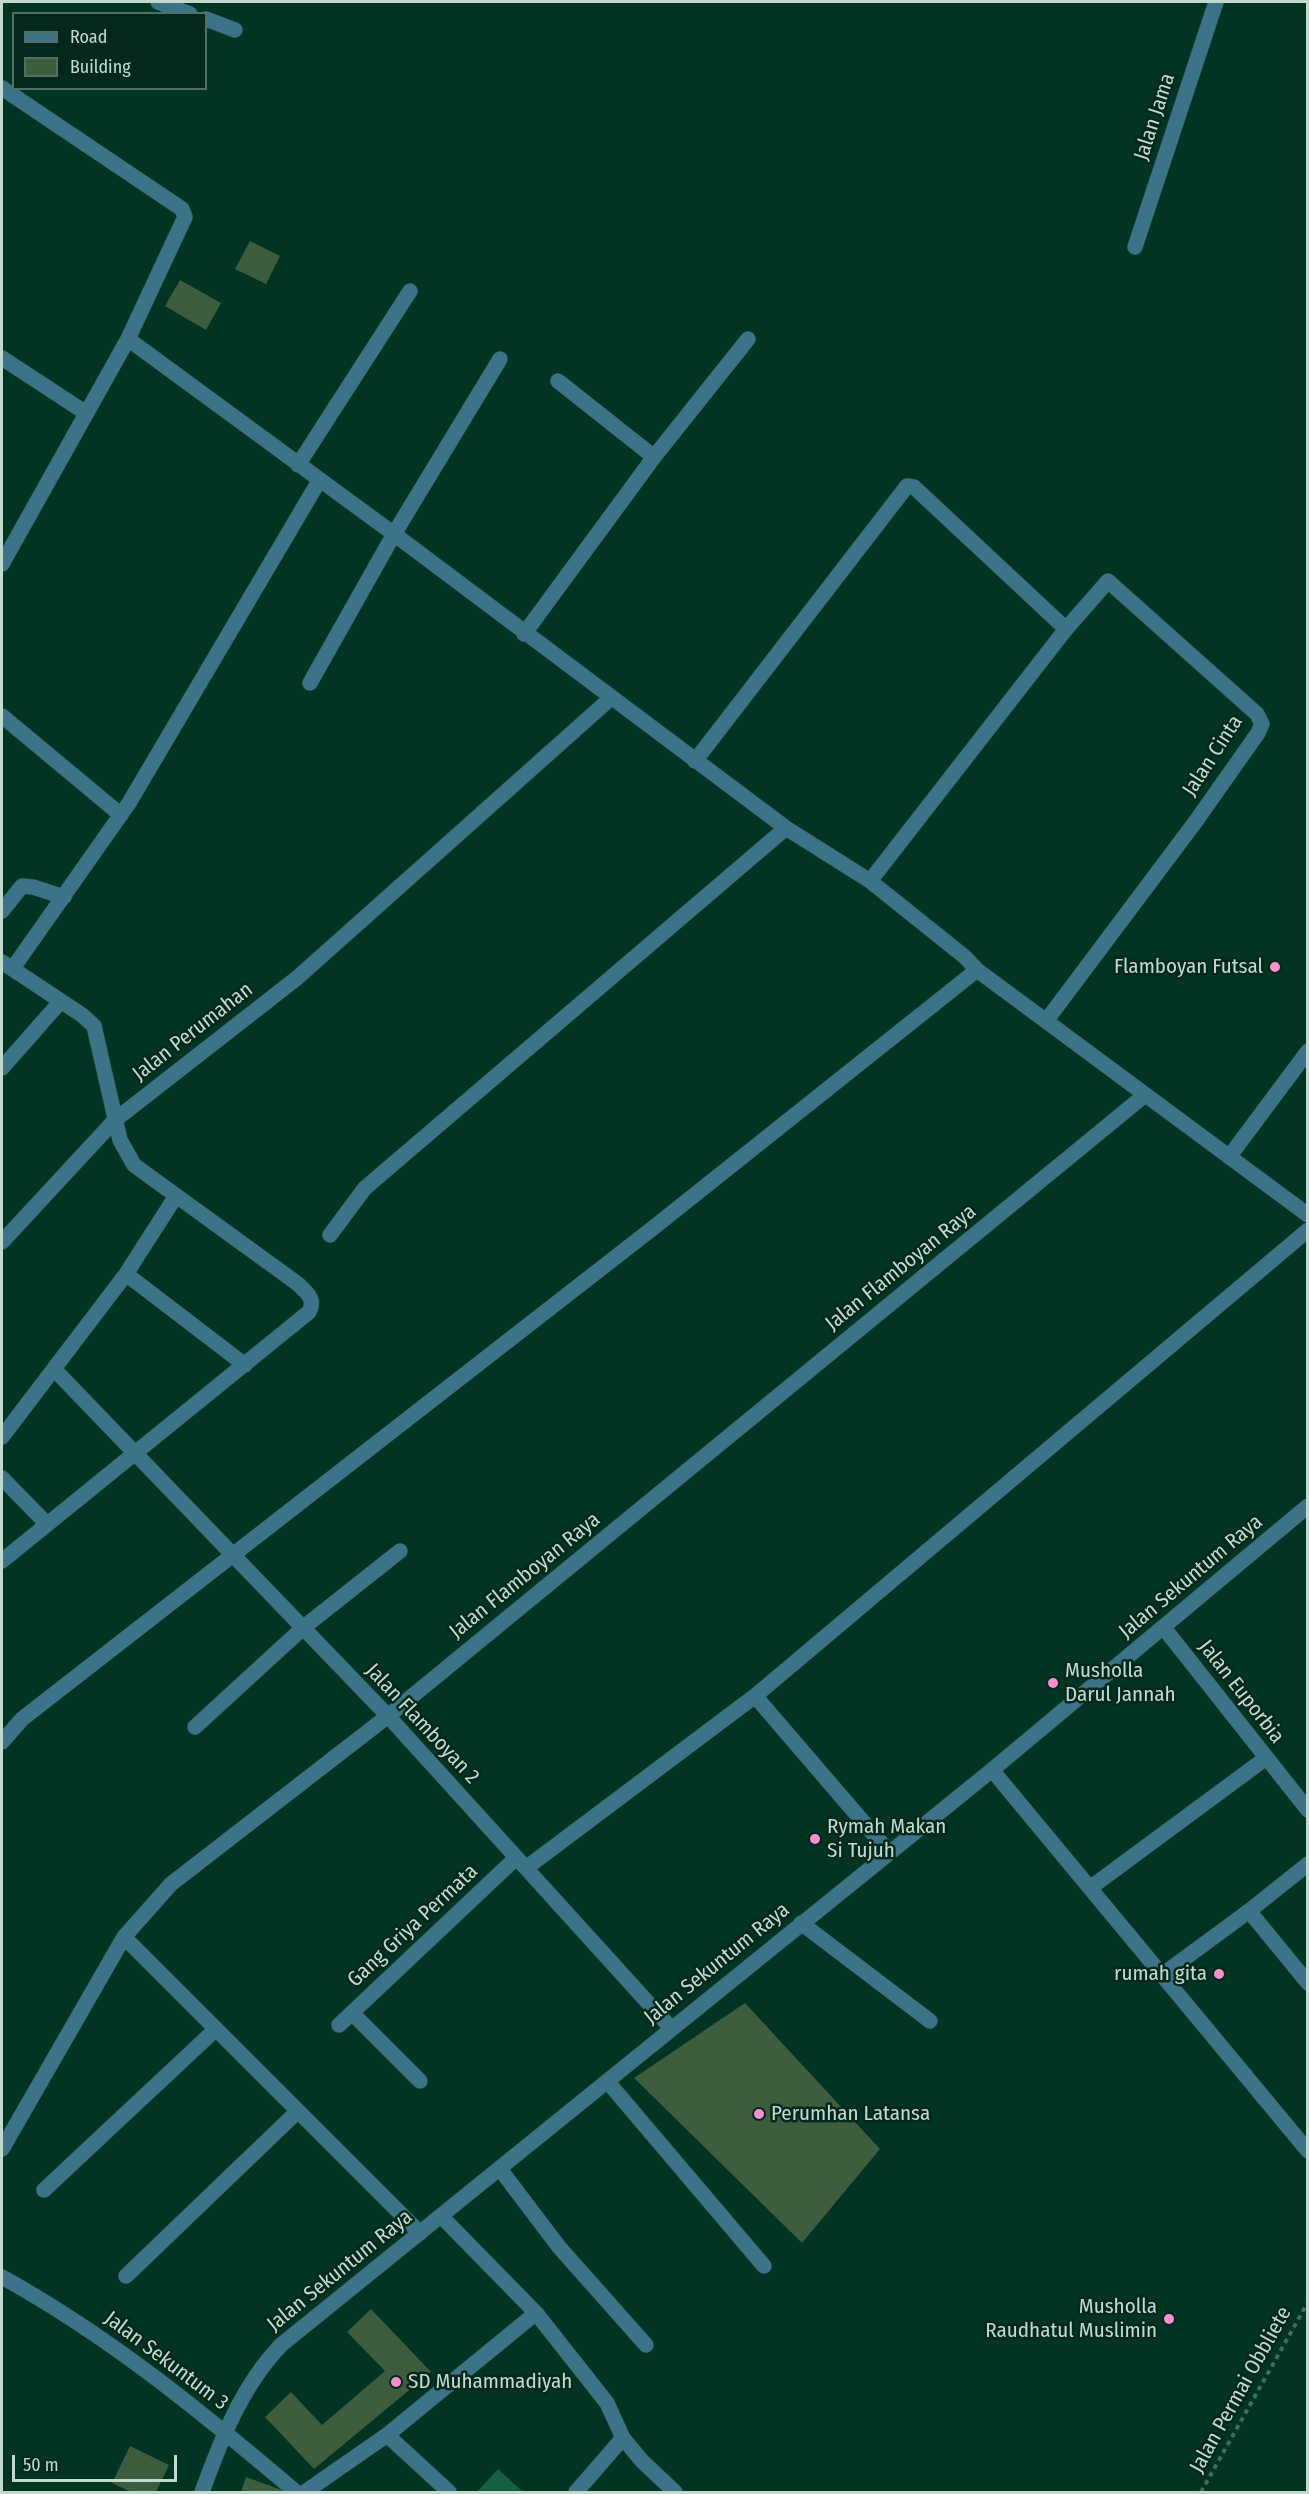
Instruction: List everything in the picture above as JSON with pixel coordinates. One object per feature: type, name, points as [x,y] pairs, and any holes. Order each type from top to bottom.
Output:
[{"type":"street","points":[[158,2],[185,12]]},
{"type":"street","name":"Jalan Jama","points":[[1135,247],[1216,2]]},
{"type":"street","points":[[207,19],[235,30]]},
{"type":"street","points":[[2,88],[182,209],[185,217],[128,339],[3,557]]},
{"type":"street","points":[[298,465],[411,291]]},
{"type":"street","points":[[128,339],[394,534],[524,634],[786,828],[870,881],[978,970],[1308,1215]]},
{"type":"street","points":[[524,634],[654,457],[748,339]]},
{"type":"street","points":[[2,358],[86,413]]},
{"type":"street","points":[[310,683],[394,534],[500,359]]},
{"type":"street","points":[[558,381],[654,457]]},
{"type":"street","points":[[2,1562],[309,1312],[311,1298],[298,1284],[135,1165],[120,1140],[94,1026],[7,965],[64,897],[121,815],[319,481]]},
{"type":"street","points":[[695,760],[907,486],[914,487],[1066,629],[870,881]]},
{"type":"street","name":"Jalan Cinta","points":[[1046,1021],[1196,821],[1262,724],[1257,714],[1108,581],[1066,629]]},
{"type":"street","name":"Jalan Perumahan","points":[[2,1242],[115,1120],[297,978],[610,698]]},
{"type":"street","points":[[2,716],[121,815]]},
{"type":"street","points":[[330,1235],[365,1188],[786,828]]},
{"type":"street","points":[[2,911],[22,886],[33,886],[64,897]]},
{"type":"street","points":[[2,1742],[22,1719],[653,1228],[978,970]]},
{"type":"street","points":[[2,1068],[61,1001]]},
{"type":"street","points":[[1229,1157],[1308,1051]]},
{"type":"street","name":"Jalan Flamboyan Raya","points":[[2,2150],[124,1937],[171,1884],[388,1716],[1145,1095]]},
{"type":"street","points":[[2,1437],[126,1274],[176,1196]]},
{"type":"street","name":"Gang Griya Permata","points":[[339,2025],[521,1863],[755,1696],[1308,1230]]},
{"type":"street","points":[[126,1274],[245,1365]]},
{"type":"street","name":"Jalan Flamboyan 2","points":[[54,1369],[388,1716],[671,2028]]},
{"type":"street","points":[[2,1478],[46,1524]]},
{"type":"street","name":"Jalan Sekuntum Raya","points":[[202,2493],[224,2431],[256,2375],[281,2345],[992,1770],[1308,1506]]},
{"type":"street","points":[[195,1727],[304,1627],[400,1551]]},
{"type":"street","name":"Jalan Euporbia","points":[[1164,1628],[1308,1810]]},
{"type":"street","points":[[755,1696],[889,1852]]},
{"type":"street","points":[[1090,1888],[1266,1758]]},
{"type":"street","points":[[992,1770],[1308,2151]]},
{"type":"street","points":[[1162,1975],[1308,1864]]},
{"type":"street","points":[[1249,1911],[1308,1983]]},
{"type":"street","points":[[801,1923],[930,2021]]},
{"type":"street","points":[[124,1937],[420,2233]]},
{"type":"street","points":[[352,2013],[420,2081]]},
{"type":"street","points":[[44,2190],[216,2029]]},
{"type":"street","points":[[607,2081],[764,2266]]},
{"type":"street","points":[[126,2276],[298,2111]]},
{"type":"street","points":[[500,2169],[559,2247],[646,2345]]},
{"type":"street","points":[[441,2216],[536,2313],[601,2394],[623,2438],[642,2461],[675,2493]]},
{"type":"street","name":"Jalan Sekuntum 3","points":[[2,2277],[97,2334],[224,2431],[296,2493]]},
{"type":"street","points":[[305,2493],[387,2434],[536,2313]]},
{"type":"street","points":[[387,2434],[449,2493]]},
{"type":"street","points":[[576,2493],[623,2438]]},
{"type":"path","name":"Jalan Permai Obbliete","points":[[1201,2493],[1308,2302]]},
{"type":"green space","points":[[498,2469],[523,2492],[477,2492]]},
{"type":"building","points":[[250,241],[280,256],[266,284],[235,269]]},
{"type":"building","points":[[180,280],[221,303],[206,330],[165,306]]},
{"type":"building","name":"Perumhan Latansa","points":[[745,2003],[880,2149],[802,2243],[634,2078]]},
{"type":"building","name":"SD Muhammadiyah","points":[[371,2309],[431,2372],[314,2469],[265,2417],[291,2392],[322,2425],[385,2371],[347,2332]]},
{"type":"building","points":[[130,2446],[169,2465],[156,2492],[131,2492],[112,2483]]},
{"type":"building","points":[[246,2477],[287,2492],[241,2492]]},
{"type":"place","name":"Flamboyan Futsal","points":[[1275,967]]},
{"type":"place","name":"Musholla Darul Jannah","points":[[1053,1683]]},
{"type":"place","name":"Rymah Makan Si Tujuh","points":[[815,1839]]},
{"type":"place","name":"rumah gita","points":[[1219,1974]]},
{"type":"place","name":"Perumhan Latansa","points":[[759,2114]]},
{"type":"place","name":"Musholla Raudhatul Muslimin","points":[[1169,2319]]},
{"type":"place","name":"SD Muhammadiyah","points":[[396,2382]]}]
